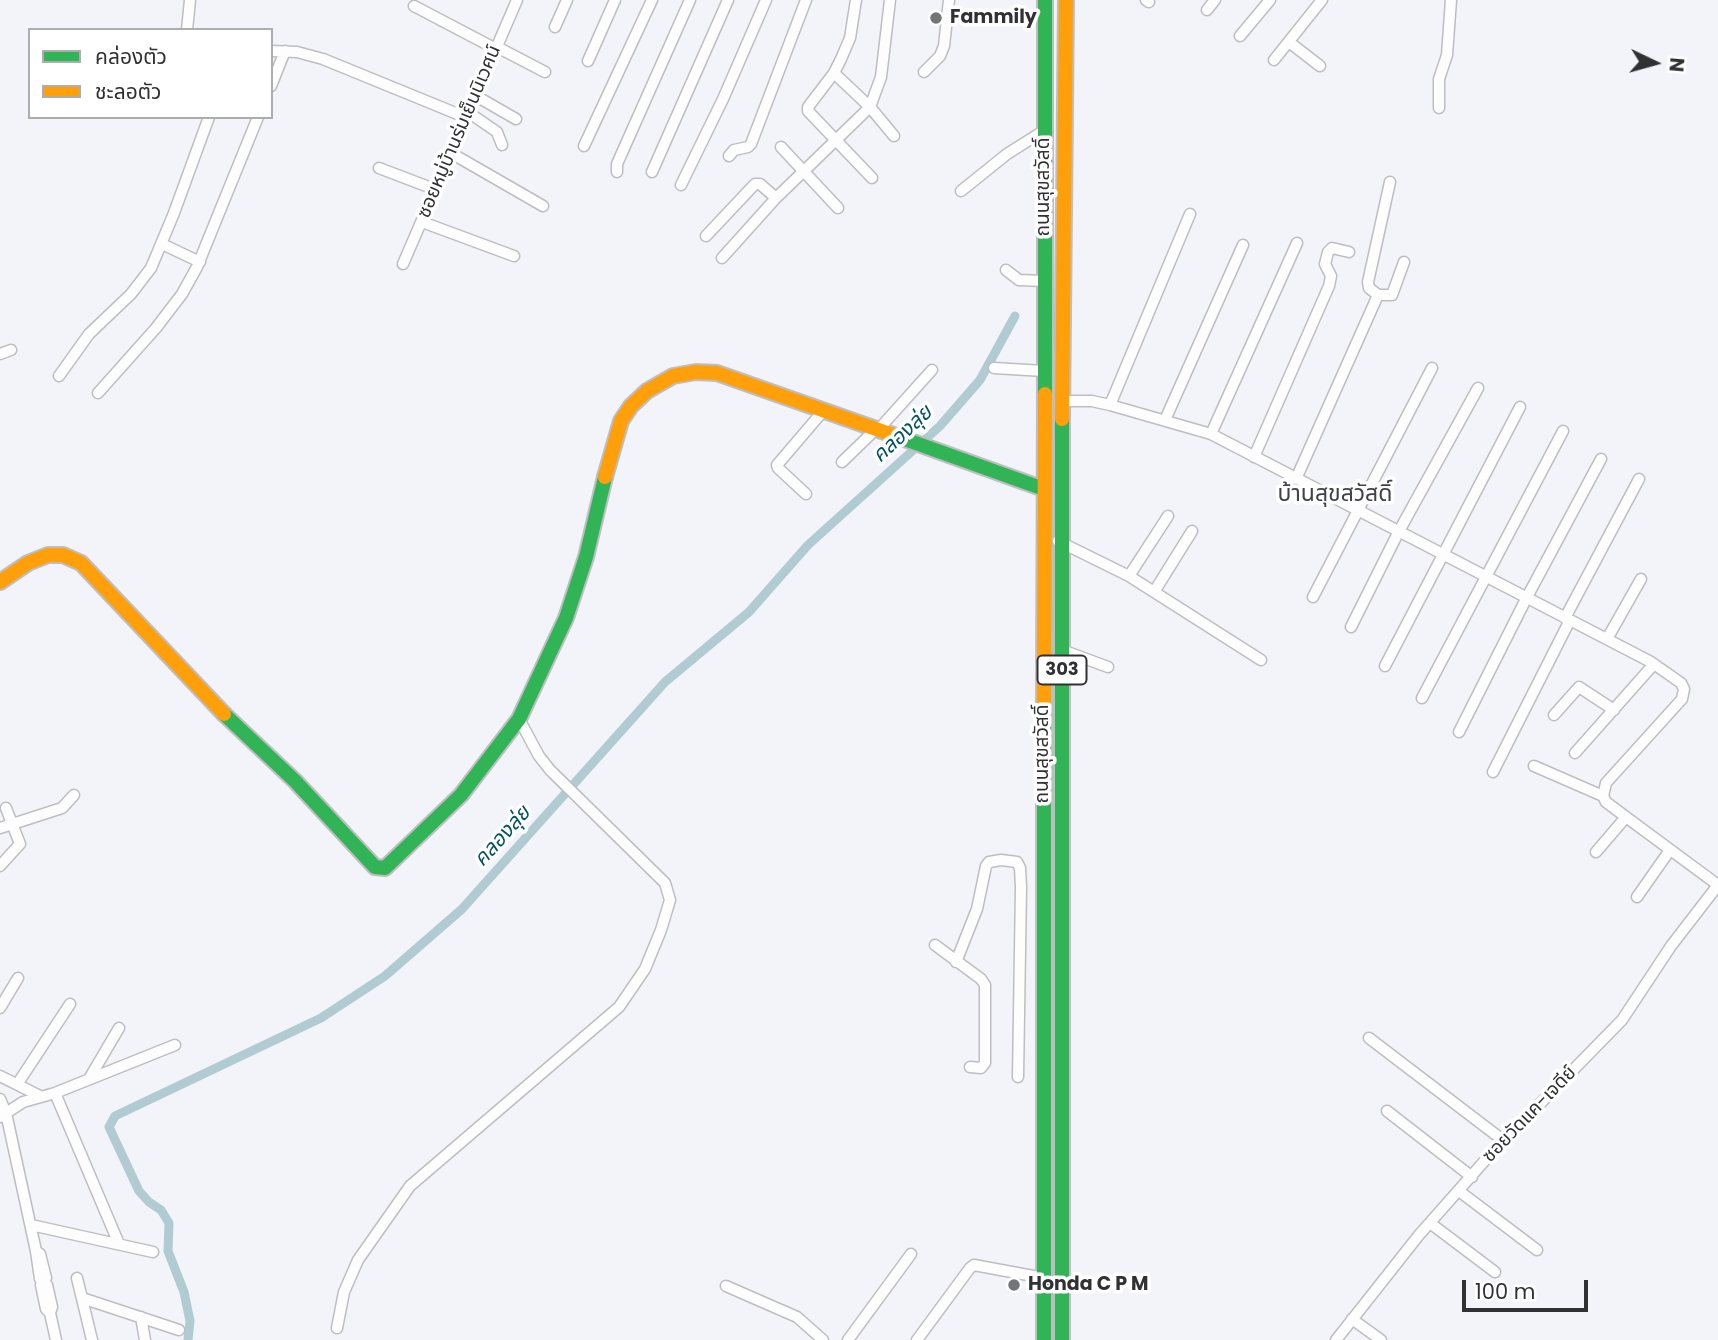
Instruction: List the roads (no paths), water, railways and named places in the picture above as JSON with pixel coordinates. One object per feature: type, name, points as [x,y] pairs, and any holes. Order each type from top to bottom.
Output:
[{"type":"main road","name":"ถนนสุขสวัสดิ์","points":[[1044,1340],[1045,0]]},
{"type":"main road","name":"ถนนสุขสวัสดิ์","points":[[1062,1340],[1061,542],[1066,0]]},
{"type":"main road","points":[[0,582],[28,563],[48,555],[63,555],[81,564],[218,708],[295,781],[375,867],[380,869],[385,868],[461,795],[519,719],[566,618],[586,557],[611,451],[621,421],[631,406],[647,391],[673,376],[696,372],[717,373],[742,380],[1044,489]]},
{"type":"street","points":[[187,28],[190,0]]},
{"type":"street","name":"ซอยหมู่บ้านร่มเย็นนิเวศน์","points":[[403,264],[517,0]]},
{"type":"street","points":[[555,27],[567,0]]},
{"type":"street","points":[[588,61],[615,0]]},
{"type":"street","points":[[584,146],[652,0]]},
{"type":"street","points":[[617,172],[617,164],[690,0]]},
{"type":"street","points":[[652,172],[727,0]]},
{"type":"street","points":[[681,185],[723,100],[766,0]]},
{"type":"street","points":[[729,156],[734,150],[746,148],[751,144],[806,0]]},
{"type":"street","points":[[856,0],[850,38],[834,73],[808,107],[808,111],[872,178]]},
{"type":"street","points":[[722,258],[776,198],[870,107],[881,77],[890,0]]},
{"type":"street","points":[[924,72],[940,56],[944,46],[949,0]]},
{"type":"street","points":[[1207,10],[1215,0]]},
{"type":"street","points":[[1240,36],[1270,0]]},
{"type":"street","points":[[1274,60],[1322,0]]},
{"type":"street","points":[[1439,108],[1439,79],[1447,55],[1451,0]]},
{"type":"street","points":[[414,6],[545,72]]},
{"type":"street","points":[[1289,42],[1320,66]]},
{"type":"street","points":[[273,51],[311,55],[467,115],[497,132],[502,145]]},
{"type":"street","points":[[273,81],[285,51]]},
{"type":"street","points":[[834,73],[870,107],[894,136]]},
{"type":"street","points":[[475,96],[516,118]]},
{"type":"street","points":[[60,376],[89,334],[143,281],[162,244],[208,119]]},
{"type":"street","points":[[98,393],[171,310],[200,262],[257,119]]},
{"type":"street","points":[[961,191],[1007,154],[1045,130]]},
{"type":"street","points":[[781,147],[838,208]]},
{"type":"street","points":[[451,153],[543,206]]},
{"type":"street","points":[[379,168],[434,189]]},
{"type":"street","points":[[1391,182],[1368,282],[1369,288],[1378,295],[1392,295],[1404,262]]},
{"type":"street","points":[[706,236],[755,184],[760,184],[776,198]]},
{"type":"street","points":[[1110,405],[1190,214]]},
{"type":"street","points":[[422,222],[514,256]]},
{"type":"street","points":[[1211,435],[1297,243]]},
{"type":"street","points":[[162,244],[200,262]]},
{"type":"street","points":[[1166,420],[1243,245]]},
{"type":"street","points":[[1254,457],[1329,286],[1331,276],[1325,264],[1328,252],[1332,248],[1349,252]]},
{"type":"street","points":[[1006,270],[1020,280],[1044,281]]},
{"type":"street","points":[[1296,479],[1378,295]]},
{"type":"street","points":[[994,368],[1044,371]]},
{"type":"street","points":[[1314,597],[1432,368]]},
{"type":"street","points":[[842,462],[877,430],[932,370]]},
{"type":"street","points":[[1351,627],[1398,533],[1478,388]]},
{"type":"street","points":[[1062,401],[1092,401],[1110,405],[1211,435],[1654,664],[1681,684],[1684,694],[1606,783],[1603,796],[1606,802],[1718,885]]},
{"type":"street","points":[[1385,666],[1520,407]]},
{"type":"street","points":[[806,494],[777,465],[824,410]]},
{"type":"street","points":[[1422,698],[1563,431]]},
{"type":"street","points":[[1459,732],[1601,459]]},
{"type":"street","points":[[1493,772],[1639,479]]},
{"type":"street","points":[[1129,576],[1168,516]]},
{"type":"street","points":[[1154,592],[1192,531]]},
{"type":"street","points":[[1044,537],[1061,542],[1129,576],[1261,660]]},
{"type":"street","points":[[1607,639],[1641,579]]},
{"type":"street","points":[[1062,650],[1108,667]]},
{"type":"street","points":[[1576,753],[1654,664]]},
{"type":"street","points":[[1554,715],[1579,687],[1614,710]]},
{"type":"street","points":[[337,1328],[344,1292],[358,1261],[410,1186],[619,1007],[645,969],[670,900],[665,883],[550,770],[539,756],[519,719]]},
{"type":"street","points":[[1534,766],[1603,796]]},
{"type":"street","points":[[0,828],[62,808],[74,796]]},
{"type":"street","points":[[0,866],[20,844],[6,808]]},
{"type":"street","points":[[1596,852],[1626,817]]},
{"type":"street","points":[[1637,897],[1670,850]]},
{"type":"street","points":[[956,962],[977,909],[986,866],[989,862],[1001,860],[1017,862],[1021,887],[1018,1077]]},
{"type":"street","name":"ซอยวัดแค-เจดีย์","points":[[1336,1340],[1430,1223],[1504,1141],[1622,1020],[1671,946],[1718,885]]},
{"type":"street","points":[[1021,887],[1044,887]]},
{"type":"street","points":[[1021,940],[1044,940]]},
{"type":"street","points":[[935,945],[981,979],[985,985],[985,1063],[981,1068],[970,1067]]},
{"type":"street","points":[[0,1008],[18,978]]},
{"type":"street","points":[[1019,990],[1044,989]]},
{"type":"street","points":[[19,1083],[70,1004]]},
{"type":"street","points":[[89,1079],[119,1028]]},
{"type":"street","points":[[1369,1038],[1504,1141]]},
{"type":"street","points":[[3,1115],[23,1102],[55,1093],[175,1045]]},
{"type":"street","points":[[0,1076],[19,1083],[40,1096]]},
{"type":"street","points":[[55,1093],[119,1244]]},
{"type":"street","points":[[0,1098],[43,1281],[52,1307],[50,1313],[56,1340]]},
{"type":"street","points":[[1387,1111],[1472,1177]]},
{"type":"street","points":[[1459,1191],[1537,1250]]},
{"type":"street","points":[[1430,1223],[1494,1272]]},
{"type":"street","points":[[31,1225],[153,1252]]},
{"type":"street","points":[[848,1340],[911,1254]]},
{"type":"street","points":[[917,1340],[974,1265],[1044,1278]]},
{"type":"street","points":[[77,1278],[92,1340]]},
{"type":"street","points":[[726,1286],[797,1317],[823,1340]]},
{"type":"street","points":[[82,1298],[179,1330]]},
{"type":"street","points":[[141,1317],[145,1340]]},
{"type":"street","points":[[1352,1319],[1381,1340]]},
{"type":"waterway","name":"คลองลุ่ย","points":[[188,1340],[190,1321],[184,1292],[168,1251],[169,1223],[161,1210],[139,1191],[109,1127],[115,1116],[321,1018],[385,976],[462,909],[665,682],[749,612],[808,545],[940,426],[980,380],[1015,316]]},
{"type":"place","name":"Fammily","points":[[936,18]]},
{"type":"place","name":"Honda C P M","points":[[1014,1285]]},
{"type":"district","name":"บ้านสุขสวัสดิ์","points":[[1335,495]]}]
